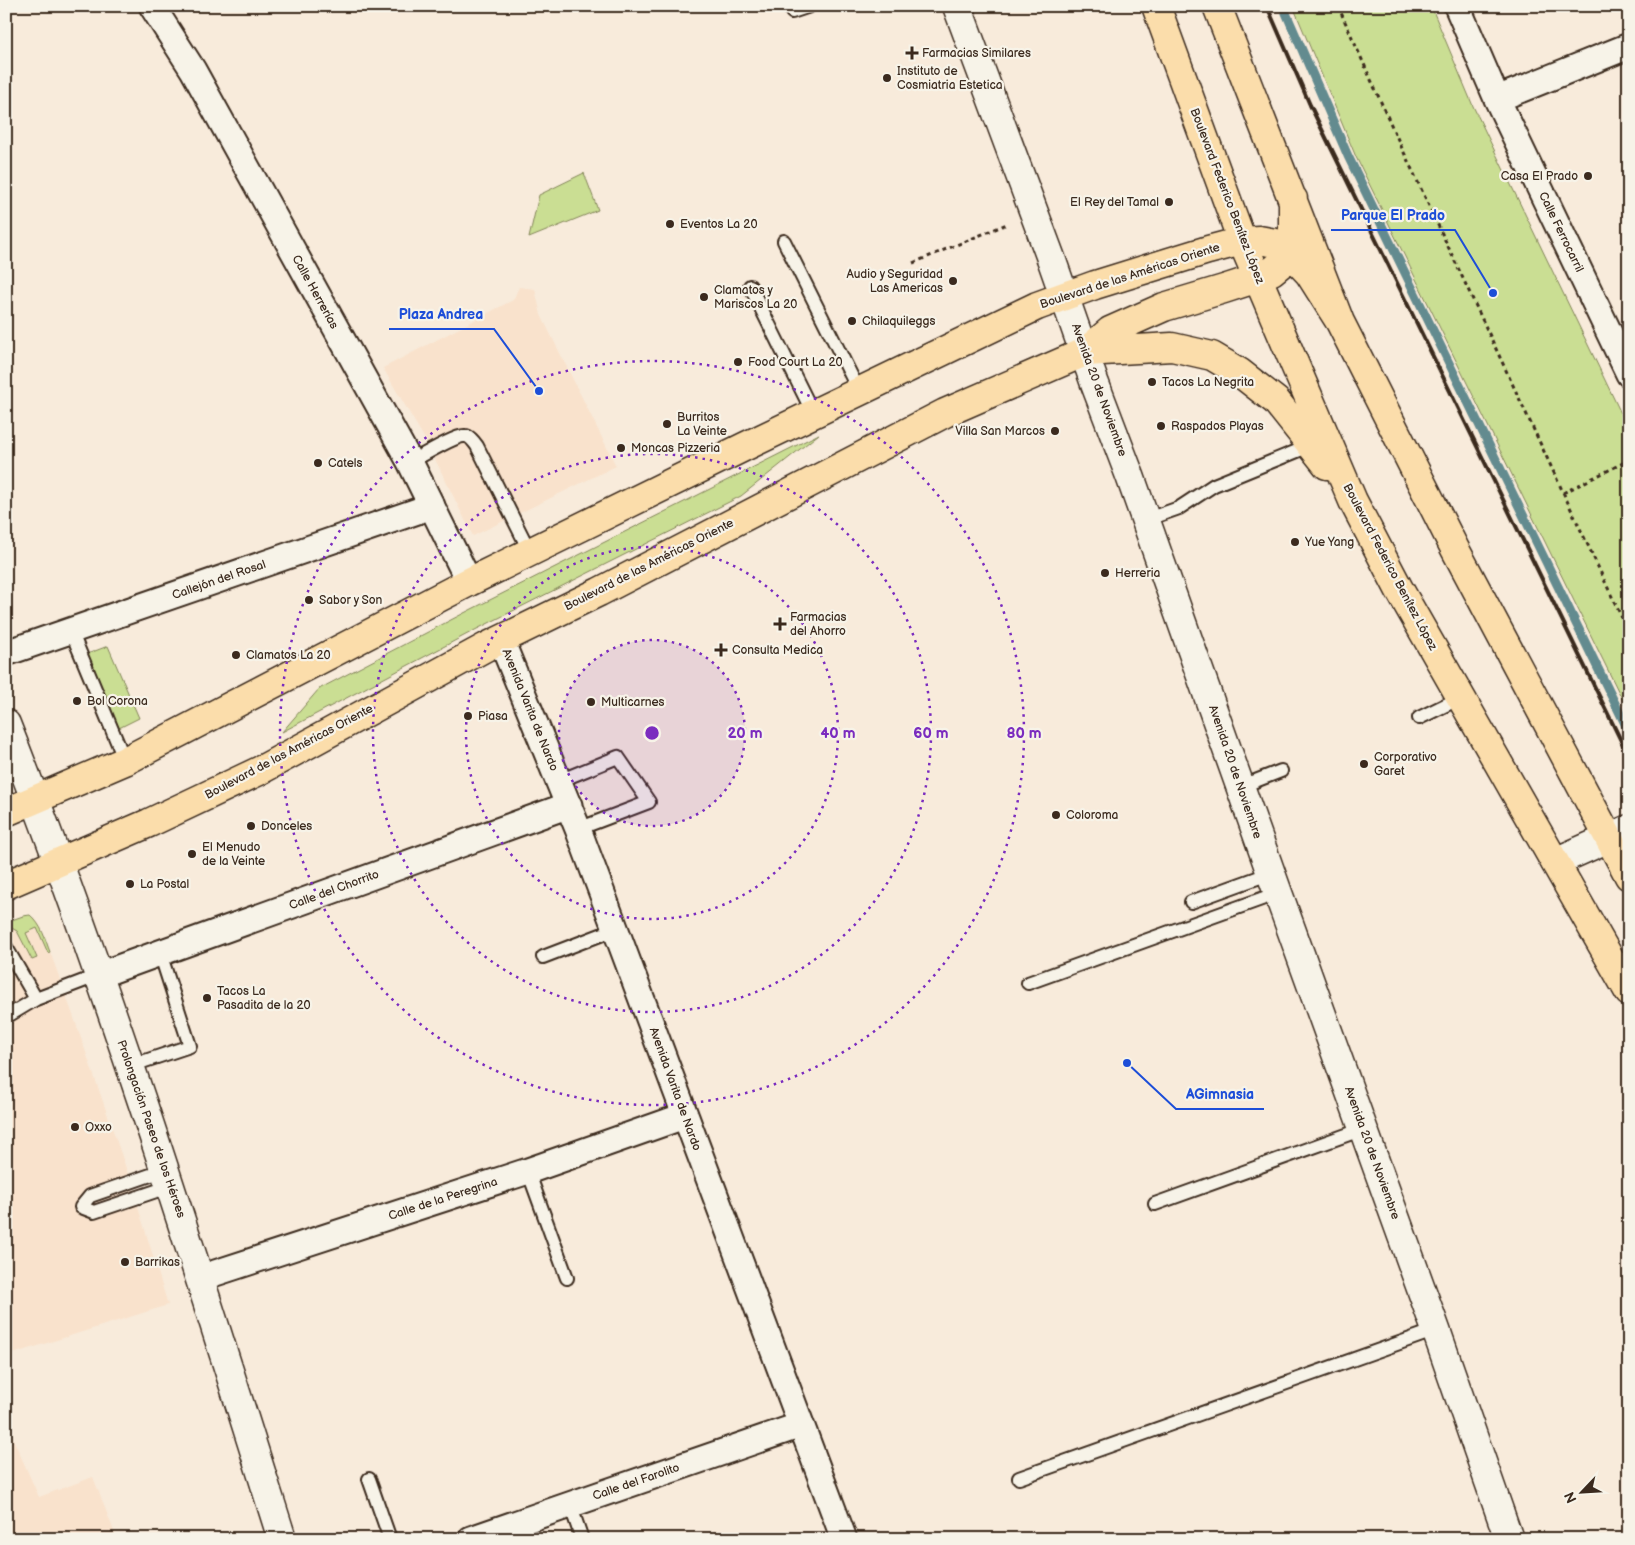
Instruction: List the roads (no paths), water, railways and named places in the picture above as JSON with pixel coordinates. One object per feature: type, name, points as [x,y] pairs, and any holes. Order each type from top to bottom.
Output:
[{"type":"main road","name":"Avenida 20 de Noviembre","points":[[957,6],[1065,296],[1274,883],[1436,1330],[1509,1539]]},
{"type":"main road","name":"Boulevard Federico Benítez López","points":[[1156,6],[1242,241],[1353,501],[1399,589],[1629,992]]},
{"type":"main road","points":[[1217,6],[1340,322],[1455,549],[1618,834],[1629,876]]},
{"type":"main road","name":"Boulevard de las Américas Oriente","points":[[6,885],[149,823],[259,771],[501,640],[945,413],[1085,352],[1110,331],[1164,307],[1258,278],[1272,271],[1284,262],[1288,252],[1293,232],[1293,199]]},
{"type":"main road","name":"Boulevard de las Américas Oriente","points":[[6,812],[125,761],[469,582],[813,413],[1037,306],[1095,285],[1242,241],[1259,240],[1276,244],[1288,252],[1309,273],[1340,322]]},
{"type":"main road","points":[[1085,352],[1172,347],[1212,356],[1239,372],[1276,401],[1312,445],[1353,501]]},
{"type":"main road","name":"Prolongación Paseo de los Héroes","points":[[6,724],[59,862],[168,1178],[282,1539]]},
{"type":"main road","points":[[1555,862],[1618,834]]},
{"type":"street","name":"Calle Herrerías","points":[[152,6],[193,70],[410,462],[469,582]]},
{"type":"street","name":"Calle Ferrocarril","points":[[1457,6],[1497,99],[1629,374]]},
{"type":"street","points":[[1497,99],[1629,46]]},
{"type":"street","name":"Callejón del Rosal","points":[[6,653],[432,506]]},
{"type":"street","name":"Avenida Varita de Nardo","points":[[501,640],[578,829],[844,1539]]},
{"type":"street","name":"Calle del Chorrito","points":[[99,975],[568,805]]},
{"type":"street","name":"Calle de la Peregrina","points":[[200,1278],[528,1171],[684,1116]]},
{"type":"street","name":"Calle del Farolito","points":[[471,1539],[801,1425]]},
{"type":"lane","points":[[791,9],[810,6]]},
{"type":"lane","points":[[784,241],[859,392]]},
{"type":"lane","points":[[750,286],[813,413]]},
{"type":"lane","points":[[410,462],[455,438],[465,436],[471,438],[477,446],[530,552]]},
{"type":"lane","points":[[1145,520],[1179,508],[1214,485],[1312,445]]},
{"type":"lane","points":[[70,631],[125,761]]},
{"type":"lane","points":[[1419,718],[1462,697]]},
{"type":"lane","points":[[559,781],[618,757],[649,802],[578,829]]},
{"type":"lane","points":[[1240,787],[1281,771]]},
{"type":"lane","points":[[1191,902],[1274,883]]},
{"type":"lane","points":[[1028,983],[1274,883]]},
{"type":"lane","points":[[543,957],[616,929]]},
{"type":"lane","points":[[6,947],[36,999]]},
{"type":"lane","points":[[130,1066],[190,1046],[160,953]]},
{"type":"lane","points":[[6,1017],[36,999],[99,975]]},
{"type":"lane","points":[[1155,1204],[1363,1129]]},
{"type":"lane","points":[[528,1171],[567,1278]]},
{"type":"lane","points":[[168,1178],[94,1212],[81,1207],[90,1196],[168,1178]]},
{"type":"lane","points":[[1019,1478],[1436,1330]]},
{"type":"lane","points":[[369,1479],[390,1539]]},
{"type":"lane","points":[[570,1504],[582,1539]]},
{"type":"waterway","points":[[1283,6],[1348,156],[1629,732]]},
{"type":"railway","points":[[1267,6],[1310,105],[1629,757]]},
{"type":"place","name":"Farmacias Similares","points":[[912,53]]},
{"type":"place","name":"Instituto de Cosmiatria Estetica","points":[[887,78]]},
{"type":"place","name":"Casa El Prado","points":[[1588,176]]},
{"type":"place","name":"El Rey del Tamal","points":[[1169,202]]},
{"type":"place","name":"Eventos La 20","points":[[670,224]]},
{"type":"place","name":"Audio y Seguridad Las Americas","points":[[953,281]]},
{"type":"place","name":"Parque El Prado","points":[[1493,293]]},
{"type":"place","name":"Clamatos y Mariscos La 20","points":[[704,297]]},
{"type":"place","name":"Chilaquileggs","points":[[852,321]]},
{"type":"place","name":"Food Court La 20","points":[[738,362]]},
{"type":"place","name":"Tacos La Negrita","points":[[1152,382]]},
{"type":"place","name":"Plaza Andrea","points":[[539,391]]},
{"type":"place","name":"Burritos La Veinte","points":[[667,424]]},
{"type":"place","name":"Raspados Playas","points":[[1161,426]]},
{"type":"place","name":"Villa San Marcos","points":[[1055,431]]},
{"type":"place","name":"Moncas Pizzeria","points":[[621,448]]},
{"type":"place","name":"Catels","points":[[318,463]]},
{"type":"place","name":"Yue Yang","points":[[1295,542]]},
{"type":"place","name":"Herreria","points":[[1105,573]]},
{"type":"place","name":"Sabor y Son","points":[[309,600]]},
{"type":"place","name":"Farmacias del Ahorro","points":[[780,624]]},
{"type":"place","name":"Consulta Medica","points":[[721,650]]},
{"type":"place","name":"Clamatos La 20","points":[[236,655]]},
{"type":"place","name":"Bol Corona","points":[[77,701]]},
{"type":"place","name":"Multicarnes","points":[[591,702]]},
{"type":"place","name":"Piasa","points":[[468,716]]},
{"type":"place","name":"Corporativo Garet","points":[[1364,764]]},
{"type":"place","name":"Coloroma","points":[[1056,815]]},
{"type":"place","name":"Donceles","points":[[251,826]]},
{"type":"place","name":"El Menudo de la Veinte","points":[[192,854]]},
{"type":"place","name":"La Postal","points":[[130,884]]},
{"type":"place","name":"Tacos La Pasadita de la 20","points":[[207,998]]},
{"type":"place","name":"AGimnasia","points":[[1127,1063]]},
{"type":"place","name":"Oxxo","points":[[75,1127]]},
{"type":"place","name":"Barrikas","points":[[125,1262]]}]
